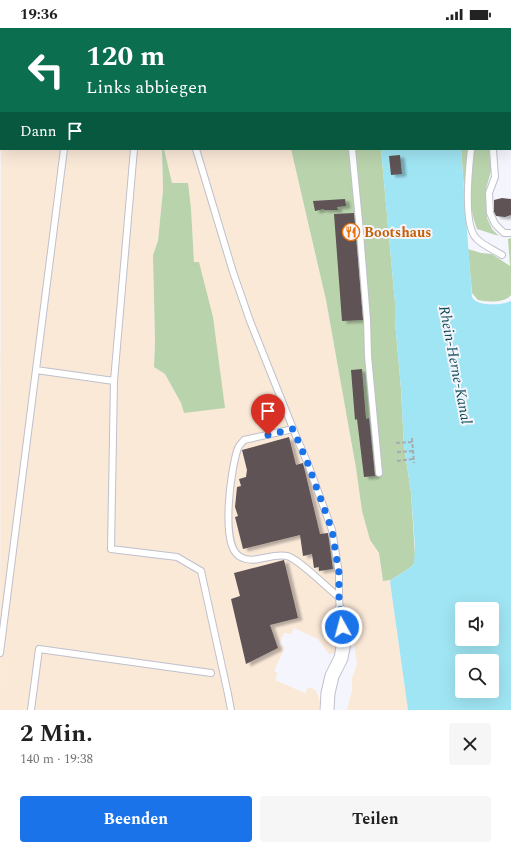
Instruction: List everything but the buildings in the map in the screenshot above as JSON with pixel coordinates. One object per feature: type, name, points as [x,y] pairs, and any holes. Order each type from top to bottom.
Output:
[{"type":"street","points":[[326,710],[332,676],[340,658],[344,642],[340,612]]},
{"type":"lane","points":[[0,653],[64,150]]},
{"type":"lane","points":[[134,150],[114,381],[111,549],[177,557],[201,571],[231,710]]},
{"type":"lane","points":[[196,150],[233,272],[250,321],[308,464],[332,530],[339,573],[340,612]]},
{"type":"lane","points":[[352,150],[360,221],[368,356],[379,473]]},
{"type":"lane","points":[[471,150],[467,180],[472,232],[476,238],[502,255]]},
{"type":"lane","points":[[493,150],[496,177],[489,193],[490,213],[495,224],[504,233],[511,233]]},
{"type":"lane","points":[[36,370],[114,381]]},
{"type":"lane","points":[[293,429],[244,440],[239,447],[232,477],[228,525],[231,546],[238,556],[248,560],[265,558],[278,554],[297,560],[339,597]]},
{"type":"lane","points":[[31,710],[39,649],[211,672]]},
{"type":"path","points":[[412,438],[414,463]]},
{"type":"path","points":[[396,443],[412,442]]},
{"type":"path","points":[[397,452],[413,451]]},
{"type":"path","points":[[397,461],[413,459]]},
{"type":"shaded area","points":[[1,150],[162,150],[163,190],[158,241],[153,255],[155,342],[154,367],[165,374],[181,403],[184,413],[194,262],[191,209],[175,183],[172,184],[164,150],[291,150],[326,300],[356,468],[362,511],[370,540],[379,553],[383,581],[391,580],[390,583],[408,710],[347,710],[352,690],[352,678],[357,664],[349,610],[333,614],[338,653],[329,654],[318,639],[294,628],[291,634],[284,633],[279,644],[284,647],[284,649],[274,671],[278,673],[275,680],[305,693],[310,687],[315,690],[320,703],[319,710],[0,710]]},
{"type":"green space","points":[[162,150],[164,150],[172,183],[188,183],[194,262],[199,262],[213,317],[225,408],[184,413],[181,403],[165,374],[154,367],[155,342],[153,255],[158,241],[163,190]]},
{"type":"green space","points":[[291,150],[381,150],[395,303],[404,446],[411,492],[415,556],[414,563],[411,567],[391,580],[383,581],[379,553],[370,540],[362,511],[356,468],[326,300]]},
{"type":"green space","points":[[461,150],[468,150],[464,189]]},
{"type":"green space","points":[[472,150],[489,150],[491,171],[486,189],[487,218],[492,229],[499,236],[477,229],[470,200]]},
{"type":"green space","points":[[511,238],[511,295],[500,301],[478,300],[472,293],[468,249],[481,253],[492,254],[510,266],[508,239]]},
{"type":"water","name":"Rhein-Herne-Kanal","points":[[381,150],[461,150],[472,297],[484,304],[496,304],[511,301],[511,710],[408,710],[390,582],[411,567],[414,563],[415,547],[411,492],[404,446],[401,389]]},
{"type":"place","name":"Bootshaus","points":[[351,232]]},
{"type":"route","points":[[268,435],[293,429],[308,464],[332,530],[339,573],[339,597],[342,627]]}]
